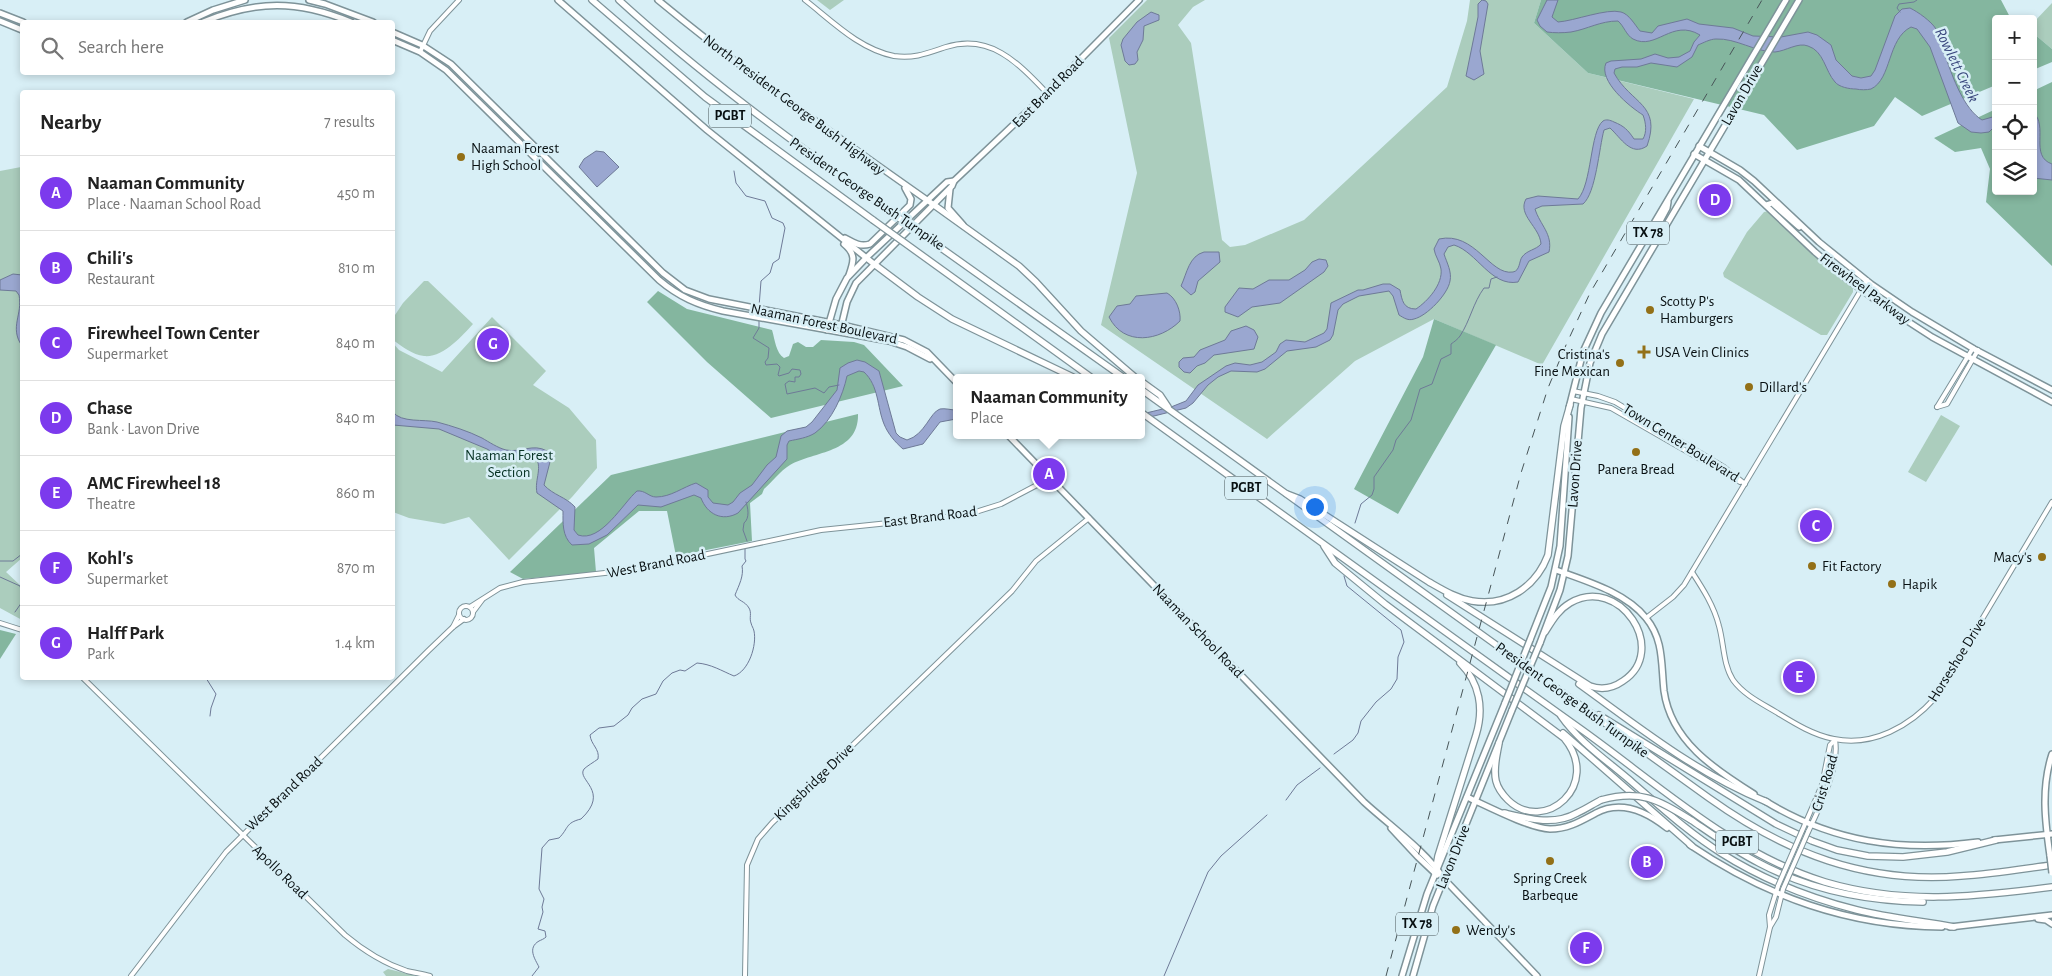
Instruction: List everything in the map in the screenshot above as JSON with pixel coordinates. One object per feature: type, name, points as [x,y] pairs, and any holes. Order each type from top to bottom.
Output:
[{"type":"highway","name":"President George Bush Turnpike","points":[[592,0],[705,96],[1086,374]]},
{"type":"highway","name":"President George Bush Turnpike","points":[[619,0],[658,36],[776,130],[1118,374]]},
{"type":"highway","points":[[934,205],[1018,266],[1036,282],[1080,331],[1131,374]]},
{"type":"highway","points":[[874,264],[952,319],[1067,374]]},
{"type":"highway","points":[[1145,384],[1160,395],[1170,411]]},
{"type":"highway","name":"President George Bush Turnpike","points":[[1145,392],[1276,489],[1744,823],[1784,844],[1821,859],[1855,869],[1886,874],[1934,877],[1961,876],[2052,865]]},
{"type":"highway","points":[[1429,582],[1464,599],[1489,601],[1514,595],[1538,576],[1544,567],[1550,544],[1564,426],[1570,402]]},
{"type":"highway","name":"President George Bush Turnpike","points":[[1145,415],[1558,712],[1713,826],[1770,860],[1810,877],[1853,889],[1903,897],[1947,898],[2052,887]]},
{"type":"highway","points":[[1276,489],[1300,499],[1585,684],[1595,688],[1607,688],[1620,683],[1630,675],[1637,664],[1641,650],[1638,631],[1632,619],[1616,604],[1600,598],[1584,598],[1568,604],[1555,616],[1544,632]]},
{"type":"highway","points":[[1322,542],[1335,563],[1385,604],[1564,738],[1575,754],[1577,773],[1576,780],[1568,796],[1559,805],[1548,810],[1536,812],[1524,810],[1512,804],[1502,794],[1496,783],[1495,770],[1499,743]]},
{"type":"highway","points":[[1436,870],[1438,856],[1476,736],[1480,716],[1480,700],[1475,684],[1463,667],[1445,649]]},
{"type":"highway","points":[[1543,657],[1697,768],[1729,786],[1767,802]]},
{"type":"highway","points":[[1579,705],[1617,726],[1776,824],[1812,841],[1837,850],[1868,856],[1903,857],[1947,852],[1996,840]]},
{"type":"highway","points":[[1524,707],[1536,712],[1563,732],[1692,846]]},
{"type":"highway","points":[[1558,712],[1566,724],[1578,736],[1680,822],[1720,853],[1743,866],[1795,889],[1833,903],[1894,918],[1954,927]]},
{"type":"highway","points":[[1504,813],[1532,820],[1554,820],[1578,813],[1602,800],[1617,795],[1646,796],[1655,799],[1691,820],[1758,863],[1799,881],[1834,892],[1873,899],[1931,902],[1947,898]]},
{"type":"main road","points":[[191,20],[213,10],[245,0]]},
{"type":"main road","points":[[309,0],[325,4],[363,20]]},
{"type":"main road","points":[[558,0],[707,130],[874,264]]},
{"type":"main road","name":"North President George Bush Highway","points":[[658,0],[708,41],[894,179],[934,205]]},
{"type":"main road","name":"East Brand Road","points":[[841,333],[850,295],[856,284],[950,189],[954,181],[1047,93],[1139,0]]},
{"type":"main road","name":"Lavon Drive","points":[[1402,976],[1414,931],[1436,870],[1506,703],[1556,570],[1562,528],[1570,402],[1583,352],[1594,327],[1668,198],[1786,0]]},
{"type":"main road","name":"Lavon Drive","points":[[1413,976],[1424,934],[1444,879],[1540,643],[1565,573],[1571,536],[1574,474],[1582,400],[1590,364],[1602,334],[1799,0]]},
{"type":"main road","points":[[208,20],[238,8],[272,4],[308,7],[345,20]]},
{"type":"main road","points":[[0,13],[20,21]]},
{"type":"main road","points":[[0,21],[20,29]]},
{"type":"main road","name":"Naaman Forest Boulevard","points":[[395,33],[422,45],[451,64],[663,273],[685,290],[708,300],[829,322],[904,340],[927,352],[937,362]]},
{"type":"main road","name":"Naaman Forest Boulevard","points":[[395,41],[437,62],[468,90],[659,280],[682,297],[707,307],[898,344],[937,362]]},
{"type":"main road","points":[[468,90],[474,86]]},
{"type":"main road","name":"Firewheel Parkway","points":[[1698,146],[1754,181],[1820,242],[1867,280],[1912,312],[1975,349],[2052,390]]},
{"type":"main road","name":"Firewheel Parkway","points":[[1694,154],[1739,180],[1801,240],[1861,289],[1912,324],[2052,402]]},
{"type":"main road","points":[[824,225],[858,244],[864,246],[870,244],[910,205],[909,194],[894,179]]},
{"type":"main road","name":"East Brand Road","points":[[828,330],[836,299],[847,278],[947,182],[954,181]]},
{"type":"main road","points":[[950,189],[948,208],[965,228]]},
{"type":"main road","points":[[1656,242],[1652,238],[1653,234],[1667,208],[1668,198]]},
{"type":"main road","points":[[1766,206],[1772,203],[1804,232],[1820,242]]},
{"type":"main road","points":[[824,225],[825,229],[852,251],[854,260],[847,278]]},
{"type":"main road","points":[[707,307],[708,300]]},
{"type":"main road","points":[[937,362],[953,379]]},
{"type":"main road","name":"Naaman School Road","points":[[1012,439],[1364,802],[1389,825],[1398,830],[1537,976]]},
{"type":"main road","points":[[1556,570],[1619,596],[1646,618],[1659,642],[1668,708],[1680,733],[1705,760],[1767,802],[1812,825],[1839,834],[1894,846],[1947,846],[2049,834]]},
{"type":"main road","points":[[2052,754],[2047,771],[2044,798],[2052,873]]},
{"type":"main road","points":[[1467,797],[1539,827],[1560,828],[1578,824],[1605,809],[1616,807],[1636,809],[1658,820],[1692,846],[1733,872],[1782,896],[1855,919],[1926,927],[1954,927],[2052,915]]},
{"type":"main road","points":[[2008,920],[2040,919],[2052,924]]},
{"type":"street","points":[[420,52],[422,45],[436,24],[460,0]]},
{"type":"street","points":[[805,0],[863,45],[888,54],[912,57],[959,44],[973,44],[997,50],[1020,65],[1047,93]]},
{"type":"street","points":[[1646,618],[1674,597],[1684,585],[1867,280]]},
{"type":"street","points":[[1970,358],[1937,407],[1947,404],[1975,349]]},
{"type":"street","name":"Town Center Boulevard","points":[[1572,391],[1598,396],[1615,402],[1724,467],[1745,484]]},
{"type":"street","name":"Town Center Boulevard","points":[[1570,402],[1582,400],[1611,408],[1745,484]]},
{"type":"street","name":"East Brand Road","points":[[832,528],[966,516],[1001,504],[1037,485],[1048,476]]},
{"type":"street","name":"Horseshoe Drive","points":[[1692,572],[1714,610],[1723,640],[1725,662],[1737,686],[1750,697],[1802,728],[1835,740],[1861,739],[1886,734],[1905,725],[1927,706],[1942,687],[2052,502]]},
{"type":"street","name":"Kingsbridge Drive","points":[[745,976],[747,864],[758,840],[772,823],[1012,591],[1036,561],[1089,518]]},
{"type":"street","name":"West Brand Road","points":[[470,607],[500,588],[523,582],[632,570],[832,528]]},
{"type":"street","name":"West Brand Road","points":[[473,612],[482,599]]},
{"type":"street","points":[[470,607],[473,612],[470,618],[464,619],[460,615],[461,608],[470,607]]},
{"type":"street","name":"West Brand Road","points":[[453,627],[460,615]]},
{"type":"street","name":"West Brand Road","points":[[131,976],[207,875],[243,834],[453,627],[464,619]]},
{"type":"street","points":[[0,624],[20,629]]},
{"type":"street","name":"Apollo Road","points":[[85,680],[345,935],[367,954],[409,972],[430,976]]},
{"type":"street","name":"Crist Road","points":[[1759,976],[1770,927],[1769,915],[1775,893],[1822,785],[1830,745],[1835,740]]},
{"type":"street","name":"Crist Road","points":[[1770,927],[1776,917],[1784,889],[1812,825],[1831,773],[1836,747],[1835,740]]},
{"type":"green space","points":[[817,0],[844,0],[830,10]]},
{"type":"green space","points":[[1147,0],[1205,0],[1193,7],[1178,25],[1191,43],[1222,240],[1230,247],[1245,245],[1304,220],[1447,87],[1467,21],[1470,0],[1541,0],[1534,23],[1588,73],[1694,99],[1542,365],[1434,319],[1355,361],[1267,439],[1101,325],[1137,173],[1109,38]]},
{"type":"green space","points":[[1541,0],[2001,0],[2009,15],[1992,15],[1992,87],[1922,116],[1895,97],[1874,126],[1797,150],[1764,115],[1588,73],[1534,23]]},
{"type":"green space","points":[[2052,3],[2052,49],[2037,36],[2037,19]]},
{"type":"green space","points":[[2037,36],[2052,49],[2052,62],[2037,68]]},
{"type":"green space","points":[[2052,82],[2052,266],[1986,202],[1990,169],[1981,148],[1955,152],[1934,138],[1992,111],[1992,195],[2037,195],[2037,89]]},
{"type":"green space","points":[[20,167],[20,560],[6,572],[20,585],[20,619],[0,608],[0,171]]},
{"type":"green space","points":[[1769,211],[1830,269],[1853,288],[1853,292],[1827,335],[1821,335],[1724,277],[1723,273],[1747,232],[1764,212]]},
{"type":"green space","points":[[424,281],[428,281],[473,324],[452,345],[438,354],[424,356],[416,354],[395,341],[395,315],[403,303]]},
{"type":"green space","points":[[658,291],[687,309],[772,330],[777,350],[784,358],[789,356],[793,344],[798,342],[806,347],[813,347],[821,340],[854,342],[864,345],[903,386],[771,418],[707,362],[647,302]]},
{"type":"green space","name":"Naaman Forest Section","points":[[492,317],[546,371],[533,385],[569,408],[596,440],[597,468],[572,497],[509,560],[469,517],[444,524],[409,518],[395,513],[395,345],[399,350],[442,372]]},
{"type":"green space","points":[[1434,319],[1496,345],[1398,514],[1354,489],[1423,357]]},
{"type":"green space","points":[[858,414],[856,427],[844,444],[790,465],[779,473],[764,489],[762,494],[750,503],[752,541],[676,556],[667,511],[639,511],[594,548],[596,572],[523,579],[510,572],[611,475]]},
{"type":"green space","points":[[1941,415],[1960,426],[1926,482],[1908,472]]},
{"type":"green space","points":[[0,630],[16,634],[0,659]]},
{"type":"green space","points":[[388,969],[417,976],[386,976],[383,972]]},
{"type":"water","points":[[1482,0],[1488,4],[1480,51],[1484,74],[1474,80],[1466,76],[1478,17],[1478,4]]},
{"type":"water","points":[[1547,0],[1558,0],[1552,17],[1558,22],[1615,11],[1627,15],[1640,31],[1652,33],[1658,26],[1687,19],[1699,24],[1733,28],[1753,36],[1781,37],[1808,32],[1817,35],[1831,45],[1836,60],[1852,76],[1861,78],[1871,76],[1875,70],[1895,16],[1902,9],[1910,8],[1924,17],[1936,29],[1956,84],[1965,101],[1982,120],[1992,117],[1992,129],[1989,132],[1971,132],[1958,123],[1930,47],[1917,29],[1911,27],[1898,40],[1883,77],[1871,89],[1847,88],[1837,84],[1818,52],[1804,45],[1775,52],[1760,50],[1723,39],[1714,39],[1698,45],[1692,57],[1677,67],[1651,63],[1637,67],[1615,69],[1614,73],[1621,83],[1648,113],[1651,121],[1651,132],[1647,146],[1641,149],[1631,148],[1610,128],[1604,130],[1594,180],[1583,204],[1542,206],[1535,209],[1548,235],[1549,252],[1529,261],[1518,282],[1508,282],[1500,279],[1462,249],[1454,245],[1448,247],[1444,254],[1449,268],[1450,281],[1436,304],[1425,314],[1410,320],[1399,315],[1393,296],[1389,291],[1359,296],[1343,304],[1338,310],[1333,335],[1330,340],[1316,347],[1287,351],[1265,369],[1257,372],[1231,371],[1218,377],[1208,385],[1193,403],[1186,408],[1145,418],[1145,413],[1186,401],[1198,385],[1226,366],[1235,363],[1250,365],[1262,362],[1276,352],[1280,344],[1286,340],[1305,342],[1324,333],[1327,329],[1331,303],[1358,290],[1390,284],[1400,290],[1406,306],[1416,309],[1430,297],[1440,280],[1441,269],[1434,249],[1439,239],[1452,238],[1463,241],[1497,267],[1505,271],[1513,272],[1517,270],[1524,255],[1541,244],[1537,232],[1524,210],[1526,199],[1538,196],[1578,199],[1583,192],[1596,135],[1603,121],[1610,120],[1628,131],[1634,139],[1643,139],[1646,127],[1643,115],[1623,100],[1611,85],[1605,70],[1606,63],[1641,59],[1655,54],[1668,58],[1679,57],[1690,51],[1700,35],[1681,30],[1657,39],[1641,42],[1633,39],[1618,21],[1605,22],[1577,31],[1559,33],[1547,32],[1540,26],[1537,20]]},
{"type":"water","points":[[1151,12],[1159,15],[1159,20],[1144,26],[1143,40],[1137,52],[1138,60],[1135,64],[1129,65],[1125,61],[1121,45],[1123,39],[1137,22]]},
{"type":"water","points":[[2037,118],[2040,148],[2045,160],[2052,164],[2052,180],[2037,178]]},
{"type":"water","points":[[596,151],[604,152],[619,167],[597,187],[579,167],[584,159]]},
{"type":"water","points":[[1204,252],[1219,252],[1220,262],[1198,281],[1195,292],[1191,295],[1181,286],[1192,261]]},
{"type":"water","points":[[1319,259],[1326,260],[1328,266],[1324,272],[1280,303],[1252,307],[1238,317],[1225,312],[1225,307],[1239,288],[1253,289],[1269,280],[1289,280],[1305,270],[1312,262]]},
{"type":"water","points":[[13,274],[20,275],[20,302],[16,291],[0,290],[0,280]]},
{"type":"water","points":[[1167,293],[1177,305],[1180,321],[1163,333],[1143,338],[1133,337],[1116,327],[1109,317],[1117,306],[1130,304],[1136,296]]},
{"type":"water","points":[[20,302],[20,342],[16,327]]},
{"type":"water","points":[[1246,326],[1254,330],[1258,337],[1254,349],[1214,355],[1190,373],[1184,372],[1179,367],[1179,362],[1183,358],[1194,357],[1200,350],[1225,340],[1231,331]]},
{"type":"water","points":[[857,360],[865,362],[879,371],[896,433],[900,437],[907,440],[913,437],[923,429],[933,414],[940,409],[953,410],[953,420],[940,422],[923,444],[903,449],[892,438],[886,428],[869,378],[864,372],[859,371],[847,376],[840,399],[827,422],[812,435],[789,441],[787,445],[787,459],[738,513],[726,517],[716,515],[707,508],[701,498],[694,495],[661,507],[638,505],[607,535],[589,544],[572,545],[566,538],[563,525],[563,511],[537,493],[539,469],[534,455],[506,460],[487,449],[439,429],[395,425],[395,414],[401,418],[437,422],[460,429],[477,435],[506,450],[537,448],[547,451],[551,458],[544,485],[575,507],[574,530],[578,535],[587,536],[603,528],[637,491],[654,497],[661,497],[696,483],[708,490],[708,497],[713,503],[728,505],[733,502],[740,493],[752,485],[767,465],[776,457],[781,436],[787,431],[806,427],[812,422],[837,390],[840,368]]},
{"type":"waterway","points":[[1900,12],[1897,8],[1899,4],[1917,0]]},
{"type":"waterway","points":[[734,171],[736,183],[746,196],[765,201],[772,218],[783,223],[785,228],[779,259],[773,263],[770,273],[761,281],[759,307]]},
{"type":"waterway","points":[[1355,523],[1361,504],[1372,495],[1374,477],[1393,450],[1396,440],[1411,420],[1420,389],[1432,384],[1441,359],[1451,354],[1451,344],[1463,330],[1480,294],[1484,288],[1489,288],[1491,279],[1497,277]]},
{"type":"waterway","points":[[759,319],[759,328],[753,338],[769,348],[768,358],[765,362],[766,365],[777,364],[780,367],[779,376],[789,373],[792,369],[800,370],[801,374],[799,377],[795,377],[795,382],[789,381],[785,384],[787,394],[815,388],[824,393],[829,387],[839,385]]},
{"type":"waterway","points":[[746,502],[748,516],[743,530],[747,541]]},
{"type":"waterway","points":[[532,976],[539,967],[533,954],[533,947],[546,937],[545,931],[538,929],[543,912],[544,899],[539,889],[542,848],[549,840],[559,838],[570,824],[581,819],[593,801],[591,788],[583,773],[584,769],[598,759],[598,752],[590,735],[599,728],[614,726],[628,715],[632,708],[642,699],[656,694],[663,681],[672,673],[680,670],[685,671],[697,663],[712,666],[734,676],[744,669],[751,657],[755,637],[750,621],[749,608],[735,595],[742,577],[742,566],[746,561],[745,549]]},
{"type":"waterway","points":[[0,561],[13,561],[20,556]]},
{"type":"waterway","points":[[1334,754],[1353,740],[1358,733],[1361,721],[1376,702],[1391,689],[1397,679],[1398,657],[1404,642],[1401,630],[1347,586],[1344,576]]},
{"type":"waterway","points":[[0,577],[20,586]]},
{"type":"waterway","points":[[15,612],[20,605]]},
{"type":"waterway","points":[[207,680],[216,694],[210,716]]},
{"type":"waterway","points":[[1286,800],[1297,785],[1320,768]]},
{"type":"waterway","points":[[1164,976],[1208,872],[1221,856],[1267,815]]},
{"type":"railway","points":[[1386,976],[1521,473],[1548,388],[1590,293],[1762,0]]},
{"type":"place","name":"Naaman Forest High School","points":[[461,157]]},
{"type":"place","name":"Chase","points":[[1715,200]]},
{"type":"place","name":"Scotty P's Hamburgers","points":[[1650,310]]},
{"type":"place","name":"Halff Park","points":[[493,344]]},
{"type":"place","name":"USA Vein Clinics","points":[[1644,352]]},
{"type":"place","name":"Cristina's Fine Mexican","points":[[1620,363]]},
{"type":"place","name":"Dillard's","points":[[1749,387]]},
{"type":"place","name":"Panera Bread","points":[[1636,452]]},
{"type":"place","name":"Naaman Community","points":[[1049,474]]},
{"type":"place","name":"Firewheel Town Center","points":[[1816,526]]},
{"type":"place","name":"Macy's","points":[[2042,557]]},
{"type":"place","name":"Fit Factory","points":[[1812,566]]},
{"type":"place","name":"Hapik","points":[[1892,584]]},
{"type":"place","name":"AMC Firewheel 18","points":[[1799,677]]},
{"type":"place","name":"Spring Creek Barbeque","points":[[1550,861]]},
{"type":"place","name":"Chili's","points":[[1647,862]]},
{"type":"place","name":"Wendy's","points":[[1456,930]]},
{"type":"place","name":"Kohl's","points":[[1586,948]]},
{"type":"water label","name":"Rowlett Creek","points":[[1957,65]]}]
